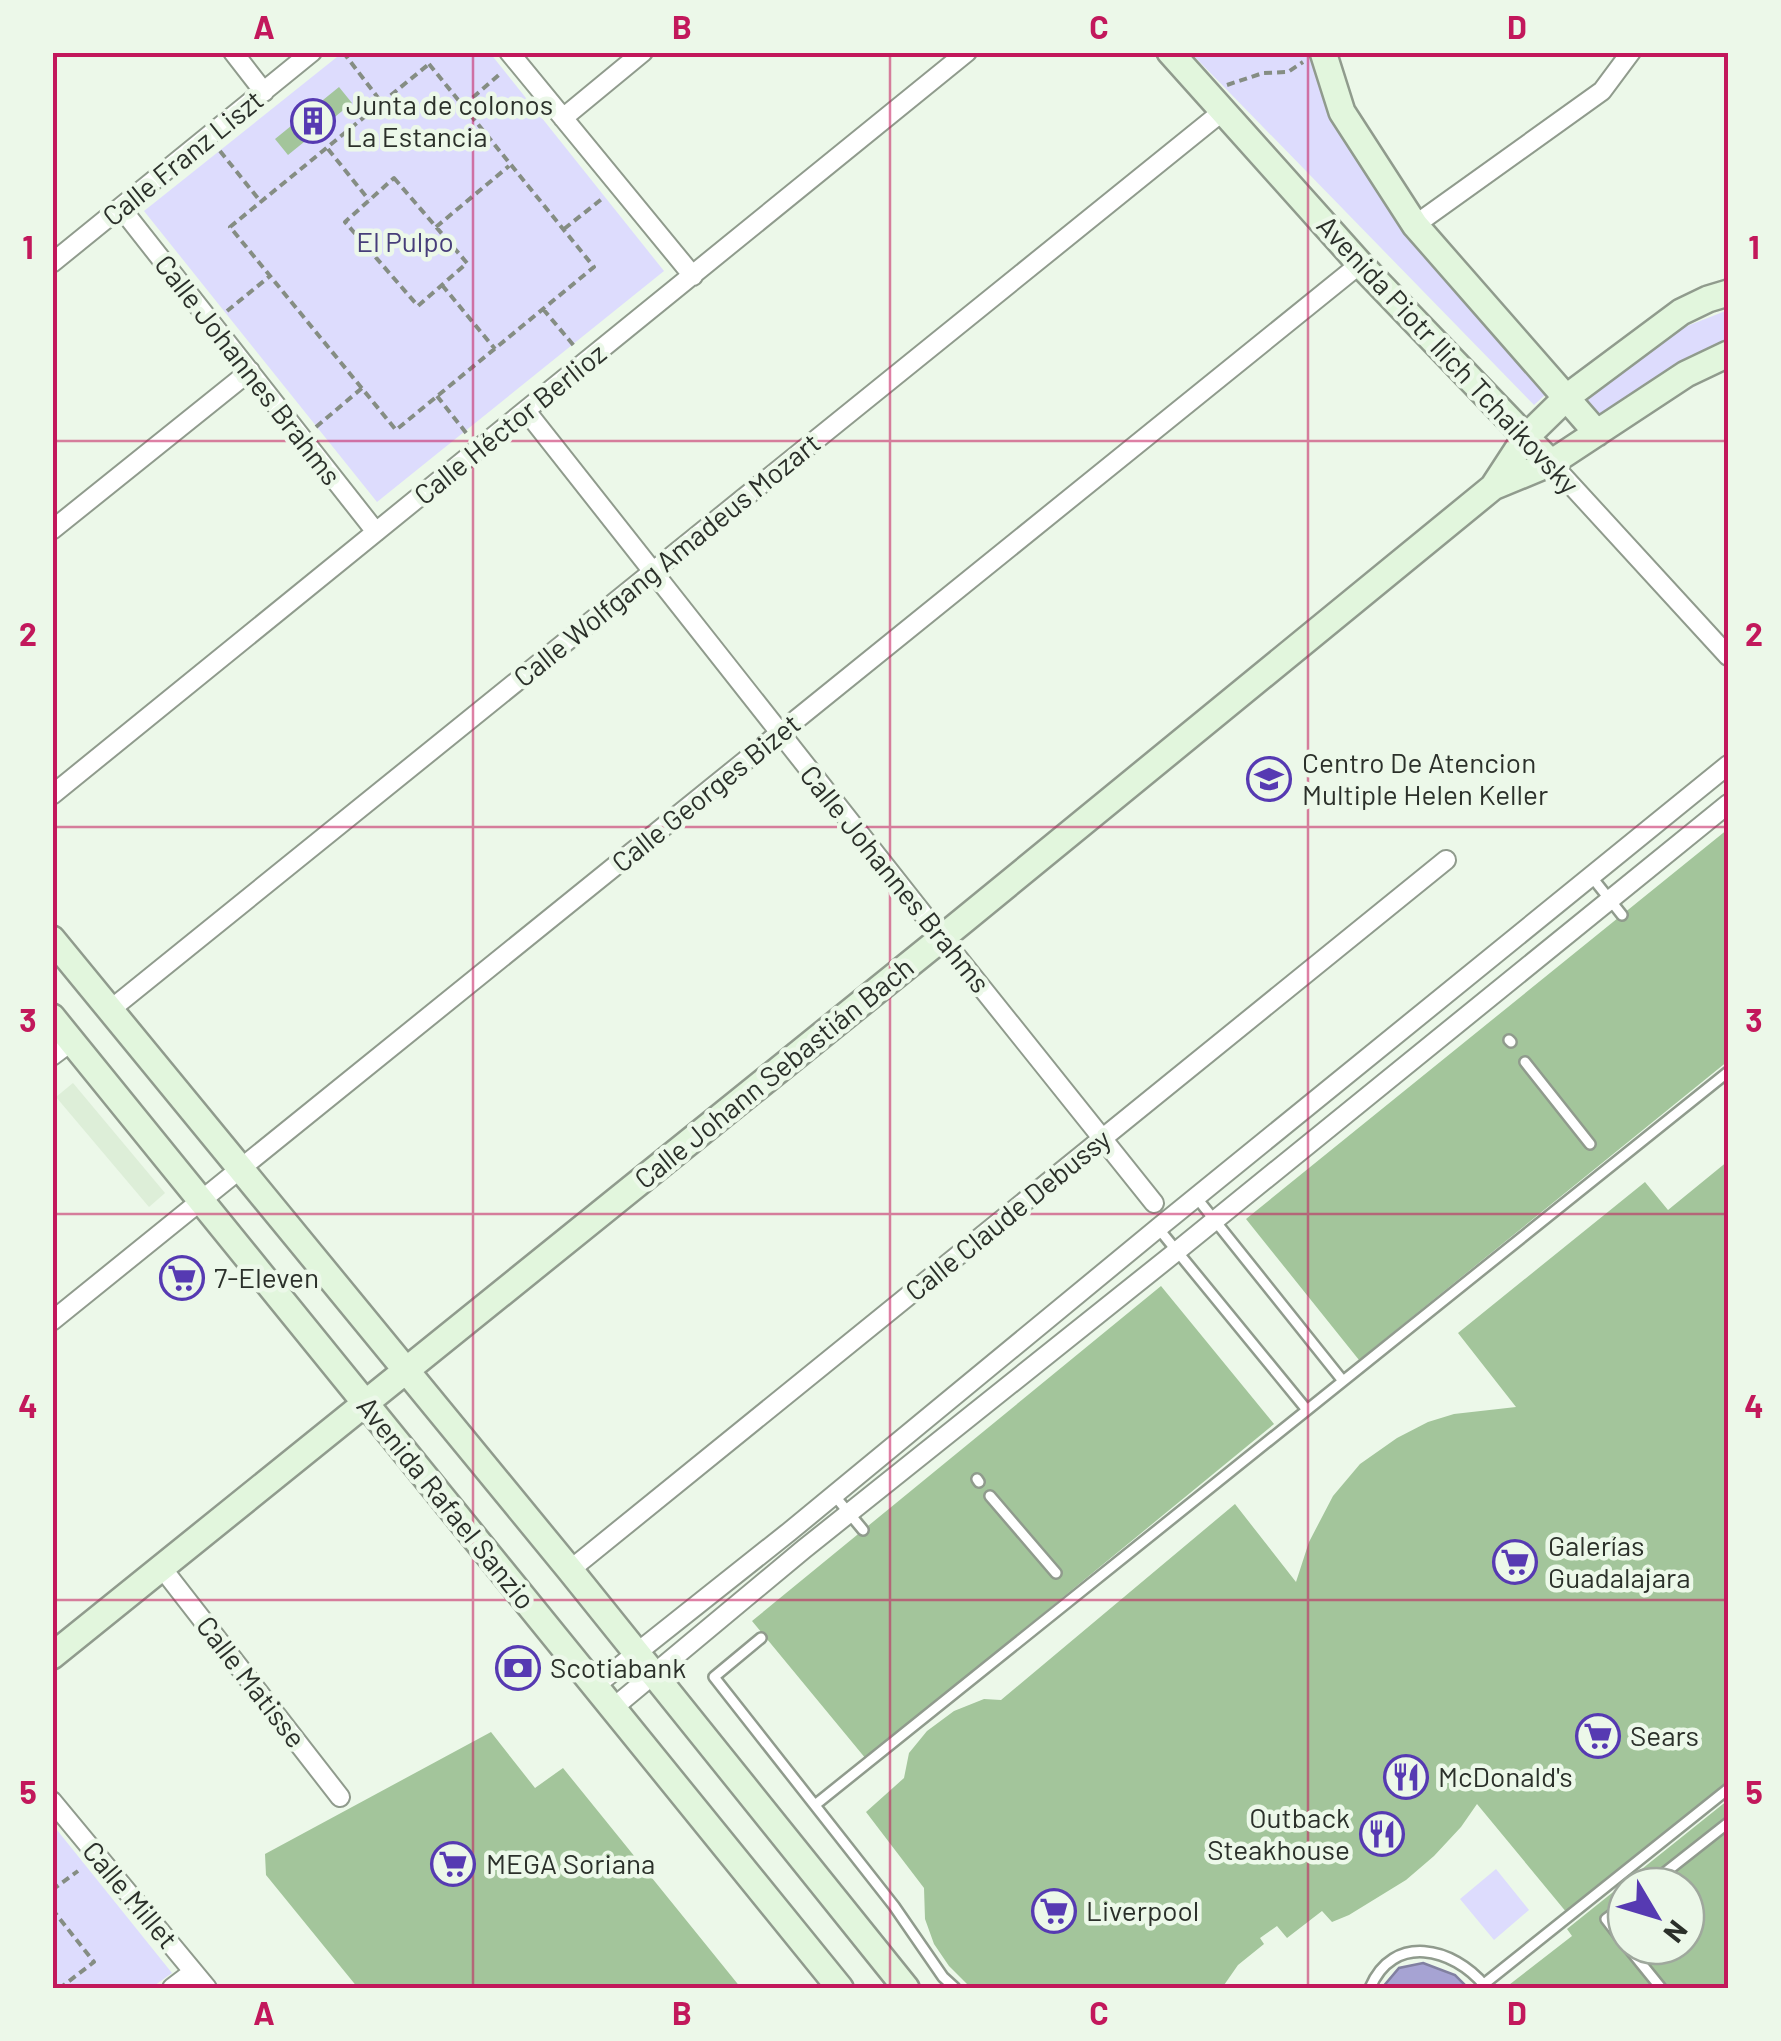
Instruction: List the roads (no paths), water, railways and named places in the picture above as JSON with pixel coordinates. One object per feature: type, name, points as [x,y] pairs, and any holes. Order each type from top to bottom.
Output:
[{"type":"street","points":[[232,52],[264,92]]},
{"type":"street","name":"Calle Franz Liszt","points":[[52,263],[312,52]]},
{"type":"street","points":[[563,118],[643,52]]},
{"type":"street","name":"Calle Héctor Berlioz","points":[[52,795],[967,52]]},
{"type":"street","name":"Avenida Piotr Ilich Tchaikovsky","points":[[1170,52],[1360,264],[1728,656]]},
{"type":"street","name":"Avenida Piotr Ilich Tchaikovsky","points":[[1322,52],[1342,112],[1415,225],[1598,433]]},
{"type":"street","points":[[1415,225],[1602,91],[1631,52]]},
{"type":"street","points":[[513,57],[694,276]]},
{"type":"street","name":"Calle Wolfgang Amadeus Mozart","points":[[110,1010],[653,572],[1217,104]]},
{"type":"street","name":"Calle Johannes Brahms","points":[[121,208],[376,532]]},
{"type":"street","name":"Calle Georges Bizet","points":[[52,1322],[1360,264]]},
{"type":"street","name":"Calle Johann Sebastián Bach","points":[[1493,487],[1524,438],[1567,397],[1657,328],[1681,312],[1718,296],[1728,281]]},
{"type":"street","name":"Calle Johann Sebastián Bach","points":[[52,1656],[942,938],[1493,487],[1550,463],[1686,374],[1728,354]]},
{"type":"street","points":[[52,530],[250,371]]},
{"type":"street","name":"Calle Johannes Brahms","points":[[527,412],[1154,1203]]},
{"type":"street","points":[[594,1686],[834,1495],[1728,765]]},
{"type":"street","points":[[613,1708],[1728,804]]},
{"type":"street","name":"Calle Claude Debussy","points":[[570,1570],[1446,860]]},
{"type":"street","name":"Avenida Rafael Sanzio","points":[[52,939],[654,1675]]},
{"type":"street","name":"Avenida Rafael Sanzio","points":[[52,1017],[62,1049],[202,1201],[840,1988]]},
{"type":"street","points":[[746,1566],[760,1586]]},
{"type":"street","name":"Calle Matisse","points":[[162,1568],[340,1797]]},
{"type":"street","points":[[654,1675],[906,1988]]},
{"type":"street","name":"Calle Millet","points":[[52,1801],[207,1988]]},
{"type":"street","points":[[172,1988],[193,1972]]},
{"type":"lane","points":[[1591,876],[1622,915]]},
{"type":"lane","points":[[1525,1062],[1590,1144]]},
{"type":"lane","points":[[815,1805],[1728,1072]]},
{"type":"lane","points":[[1196,1197],[1343,1381]]},
{"type":"lane","points":[[1158,1228],[1307,1410]]},
{"type":"lane","points":[[834,1495],[863,1530]]},
{"type":"lane","points":[[990,1496],[1056,1573]]},
{"type":"lane","points":[[761,1638],[714,1677],[955,1988]]},
{"type":"lane","points":[[1370,1988],[1376,1974],[1388,1962],[1404,1953],[1422,1951],[1458,1962],[1485,1986],[1728,1788]]},
{"type":"lane","points":[[1673,1866],[1728,1823]]},
{"type":"lane","points":[[1643,1966],[1661,1988]]},
{"type":"place","name":"Junta de colonos La Estancia","points":[[313,121]]},
{"type":"place","name":"Centro De Atencion Multiple Helen Keller","points":[[1269,779]]},
{"type":"place","name":"7-Eleven","points":[[182,1278]]},
{"type":"place","name":"Galerías Guadalajara","points":[[1515,1562]]},
{"type":"place","name":"Scotiabank","points":[[518,1668]]},
{"type":"place","name":"Sears","points":[[1598,1736]]},
{"type":"place","name":"McDonald's","points":[[1406,1777]]},
{"type":"place","name":"Outback Steakhouse","points":[[1382,1834]]},
{"type":"place","name":"MEGA Soriana","points":[[453,1864]]},
{"type":"place","name":"Liverpool","points":[[1054,1911]]},
{"type":"park label","name":"El Pulpo","points":[[405,242]]}]
